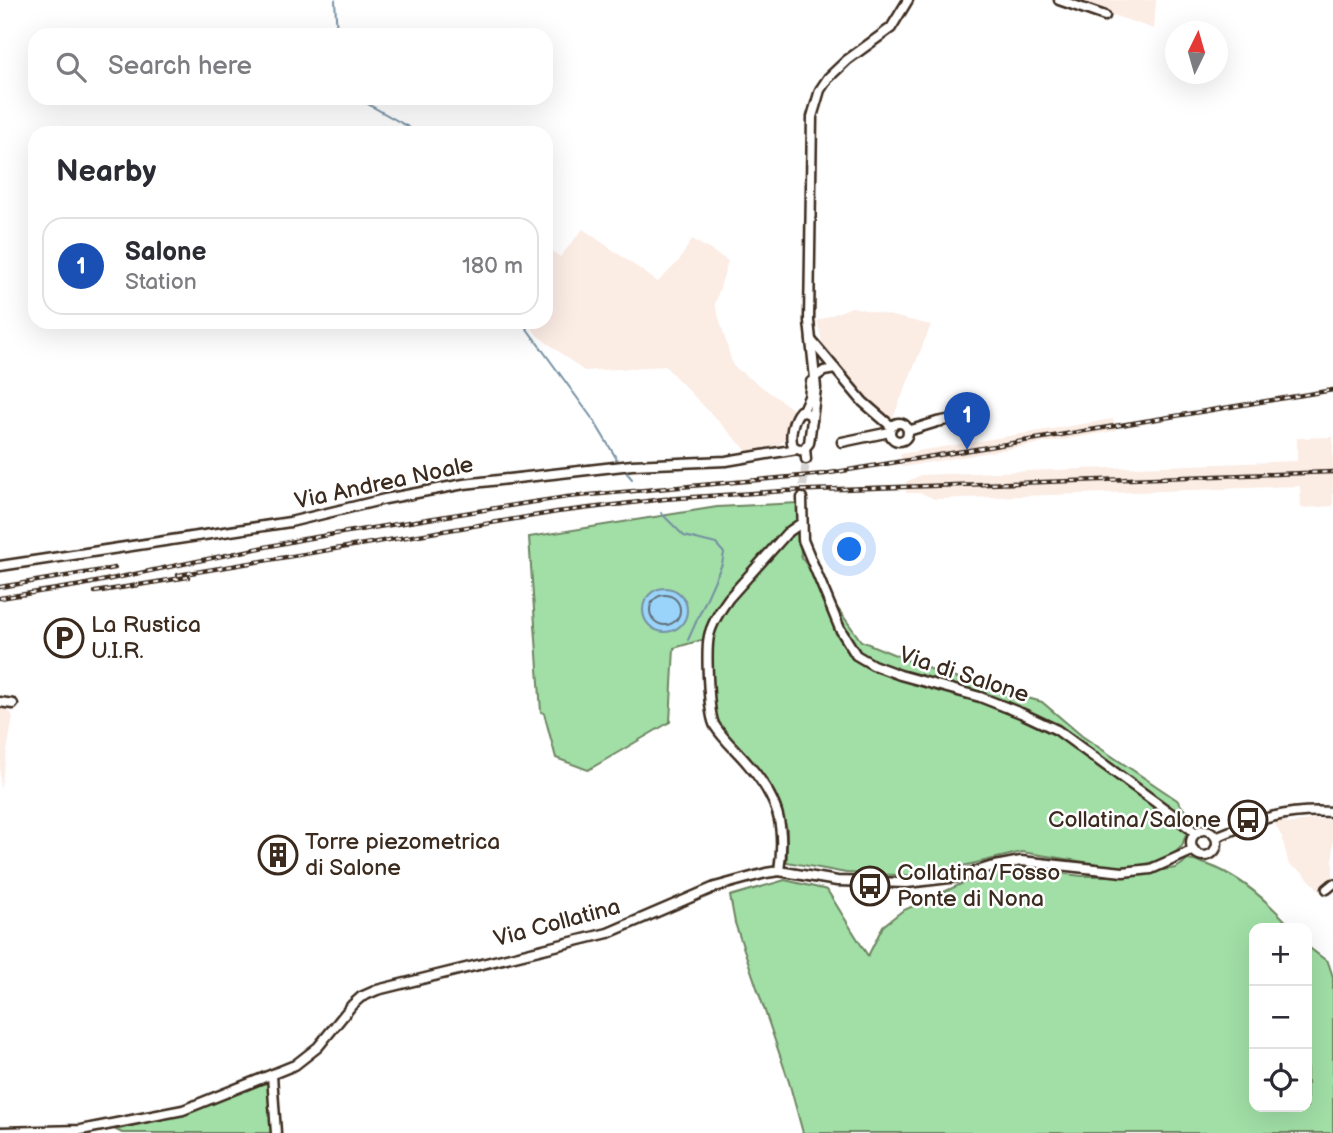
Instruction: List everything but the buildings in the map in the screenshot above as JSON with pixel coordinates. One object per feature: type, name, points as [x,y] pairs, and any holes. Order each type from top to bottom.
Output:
[{"type":"street","points":[[801,449],[809,443],[812,420],[810,141],[815,106],[820,90],[828,78],[847,60],[891,28],[908,0]]},
{"type":"street","points":[[1059,0],[1105,16]]},
{"type":"street","points":[[810,337],[863,402],[891,429],[892,438],[899,441],[907,437],[908,431],[903,424],[897,424],[891,429],[842,442]]},
{"type":"street","points":[[813,368],[826,362],[835,369]]},
{"type":"street","points":[[813,368],[824,371],[835,369]]},
{"type":"street","points":[[806,459],[801,449],[793,446],[791,440],[796,416],[803,410],[809,397],[813,368]]},
{"type":"street","points":[[803,410],[809,413],[812,420]]},
{"type":"street","points":[[908,431],[977,414]]},
{"type":"street","points":[[777,454],[791,440]]},
{"type":"street","name":"Via Andrea Noale","points":[[0,566],[289,522],[385,499],[464,484],[632,465],[726,461],[801,449]]},
{"type":"street","name":"Via di Salone","points":[[802,498],[800,524],[806,550],[840,629],[852,651],[860,658],[900,675],[990,701],[1057,730],[1195,834]]},
{"type":"street","points":[[779,871],[783,839],[779,815],[759,778],[717,729],[711,715],[709,638],[721,608],[787,533],[800,524]]},
{"type":"street","points":[[0,702],[13,704]]},
{"type":"street","points":[[1216,838],[1258,819],[1279,814],[1297,811],[1333,812]]},
{"type":"street","points":[[1205,830],[1216,838],[1217,847],[1210,855],[1200,855],[1194,850],[1192,841],[1195,834],[1205,830]]},
{"type":"street","name":"Via Collatina","points":[[0,1132],[81,1130],[183,1111],[295,1065],[310,1055],[352,1005],[361,997],[377,990],[608,933],[715,887],[779,871],[836,881],[932,882],[1021,861],[1101,871],[1151,869],[1194,850]]},
{"type":"street","points":[[272,1075],[276,1133]]},
{"type":"shaded area","points":[[1069,0],[1156,0],[1154,29],[1104,12]]},
{"type":"shaded area","points":[[583,229],[658,282],[679,261],[692,239],[728,261],[715,304],[733,366],[794,410],[784,440],[775,449],[750,454],[665,366],[584,371],[537,335],[533,329],[553,329],[553,252],[560,257]]},
{"type":"shaded area","points":[[852,307],[931,325],[892,420],[876,410],[823,345],[817,321]]},
{"type":"shaded area","points":[[1113,419],[1115,431],[902,467],[900,454]]},
{"type":"shaded area","points":[[1333,437],[1333,506],[1301,508],[1300,486],[935,499],[921,493],[906,493],[906,482],[921,475],[1297,461],[1297,438]]},
{"type":"shaded area","points":[[0,707],[8,709],[13,717],[0,791]]},
{"type":"shaded area","points":[[1285,816],[1287,824],[1315,819],[1333,820],[1333,881],[1321,892],[1302,872],[1289,865],[1282,837],[1272,819]]},
{"type":"green space","points":[[798,503],[801,557],[861,641],[942,674],[1042,702],[1082,736],[1177,800],[1191,819],[1182,846],[1171,857],[1128,869],[1022,852],[921,876],[846,873],[787,862],[787,829],[777,798],[713,721],[708,638],[674,648],[670,722],[588,770],[556,758],[544,713],[541,712],[529,537],[717,507]]},
{"type":"green space","points":[[1188,860],[1218,869],[1258,895],[1287,923],[1249,923],[1249,1112],[1312,1112],[1312,950],[1328,962],[1333,977],[1333,1133],[803,1133],[789,1082],[735,923],[730,896],[785,880],[827,890],[868,956],[883,926],[902,911],[972,879],[1017,868],[1082,876],[1120,876],[1176,868]]},
{"type":"green space","points":[[267,1083],[271,1089],[274,1133],[122,1133],[116,1130],[186,1112],[249,1086]]},
{"type":"water","points":[[665,588],[674,589],[681,594],[686,601],[686,619],[681,626],[674,631],[665,632],[656,631],[649,626],[644,619],[643,610],[644,601],[649,594],[656,589]]},
{"type":"waterway","points":[[335,0],[337,28]]},
{"type":"waterway","points":[[370,105],[407,126]]},
{"type":"waterway","points":[[527,329],[594,421],[618,461]]},
{"type":"waterway","points":[[626,472],[632,479]]},
{"type":"waterway","points":[[661,513],[684,536],[716,544],[724,553],[722,564],[688,640]]},
{"type":"tunnel","points":[[802,498],[806,459]]},
{"type":"railway","points":[[0,598],[82,585],[304,539],[521,504],[567,497],[824,474],[1333,390]]},
{"type":"railway","points":[[178,575],[557,512],[664,499],[784,491],[1333,472]]},
{"type":"railway","points":[[0,587],[115,568]]},
{"type":"railway","points":[[95,592],[188,577]]},
{"type":"place","name":"Salone","points":[[967,450]]},
{"type":"place","name":"La Rustica U.I.R.","points":[[64,638]]},
{"type":"place","name":"Collatina/Salone","points":[[1248,820]]},
{"type":"place","name":"Torre piezometrica di Salone","points":[[278,855]]},
{"type":"place","name":"Collatina/Fosso Ponte di Nona","points":[[870,886]]}]
